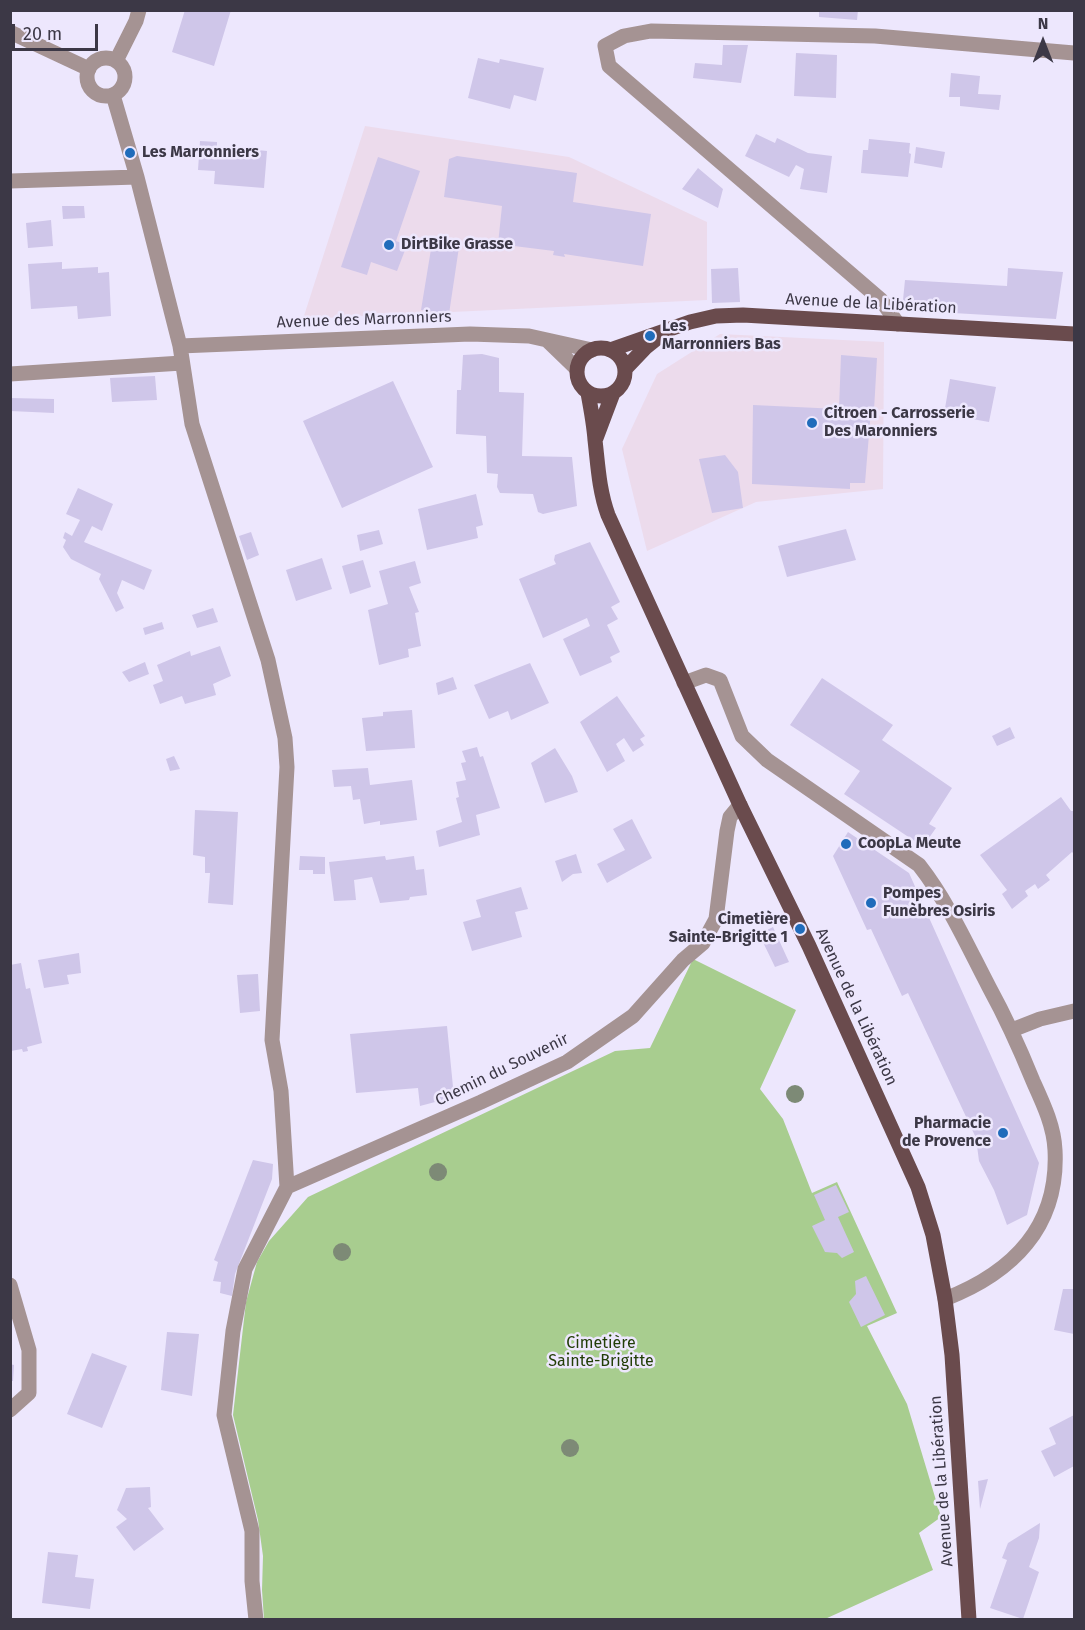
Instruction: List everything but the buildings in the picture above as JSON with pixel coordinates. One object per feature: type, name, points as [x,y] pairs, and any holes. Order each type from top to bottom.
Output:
[{"type":"main road","name":"Avenue de la Libération","points":[[610,350],[716,316],[743,315],[1074,334]]},
{"type":"main road","name":"Avenue de la Libération","points":[[625,369],[645,348],[668,330]]},
{"type":"main road","points":[[601,348],[610,350],[618,354],[625,369],[620,387],[613,393],[601,397],[588,393],[577,379],[579,361],[592,350],[601,348]]},
{"type":"main road","name":"Avenue de la Libération","points":[[588,393],[596,441],[601,496],[608,515],[740,805],[809,946],[918,1187],[933,1235],[945,1299],[952,1355],[969,1620]]},
{"type":"main road","name":"Avenue de la Libération","points":[[596,441],[613,393]]},
{"type":"street","points":[[116,61],[139,10]]},
{"type":"street","points":[[10,32],[88,69]]},
{"type":"street","points":[[898,324],[881,300],[609,66],[605,46],[624,36],[663,32],[875,36],[1074,53]]},
{"type":"street","points":[[104,58],[116,61],[124,70],[122,87],[113,95],[101,95],[90,88],[87,76],[92,64],[104,58]]},
{"type":"street","points":[[113,95],[180,346],[192,424],[268,660],[285,738],[287,767],[272,1040],[281,1090],[287,1187],[246,1269],[233,1331],[224,1415],[252,1531],[252,1581],[256,1620]]},
{"type":"street","points":[[10,181],[136,177]]},
{"type":"street","name":"Avenue des Marronniers","points":[[180,346],[470,333],[529,336],[592,350]]},
{"type":"street","points":[[548,341],[577,369]]},
{"type":"street","points":[[10,374],[182,363]]},
{"type":"street","points":[[684,683],[706,675],[720,680],[742,736],[767,760],[919,865],[936,887],[1012,1030],[1048,1117],[1055,1149],[1053,1182],[1045,1214],[1032,1239],[989,1278],[945,1299]]},
{"type":"street","name":"Chemin du Souvenir","points":[[287,1187],[567,1062],[633,1016],[683,960],[703,943],[716,919],[727,831],[730,817],[740,805]]},
{"type":"street","points":[[1012,1030],[1040,1019],[1074,1011]]},
{"type":"street","points":[[10,1285],[29,1350],[29,1393],[10,1410]]},
{"type":"shaded area","points":[[365,126],[569,157],[707,222],[707,300],[303,319]]},
{"type":"shaded area","points":[[720,334],[884,342],[883,489],[756,502],[647,551],[622,449],[657,374]]},
{"type":"green space","name":"Cimetière Sainte-Brigitte","points":[[693,959],[796,1010],[760,1089],[783,1119],[812,1193],[837,1182],[897,1313],[867,1326],[907,1404],[941,1517],[919,1533],[933,1570],[825,1619],[264,1619],[263,1556],[258,1520],[233,1415],[246,1302],[257,1262],[269,1241],[308,1197],[615,1051],[650,1048]]},
{"type":"place","name":"Les Marronniers","points":[[130,153]]},
{"type":"place","name":"DirtBike Grasse","points":[[389,245]]},
{"type":"place","name":"Les Marronniers Bas","points":[[650,336]]},
{"type":"place","name":"Citroen - Carrosserie Des Maronniers","points":[[812,423]]},
{"type":"place","name":"CoopLa Meute","points":[[846,844]]},
{"type":"place","name":"Pompes Funèbres Osiris","points":[[871,903]]},
{"type":"place","name":"Cimetière Sainte-Brigitte 1","points":[[800,929]]},
{"type":"place","name":"Pharmacie de Provence","points":[[1003,1133]]}]
